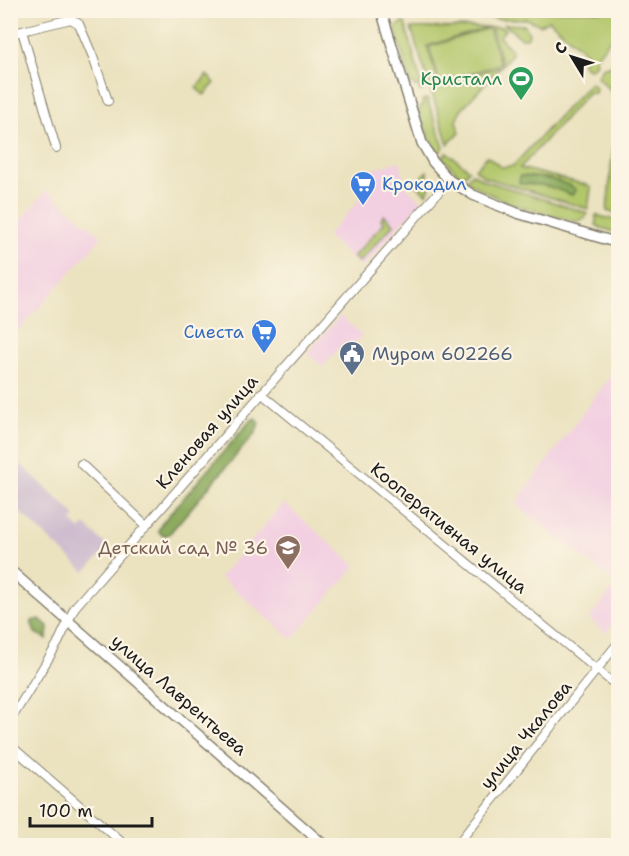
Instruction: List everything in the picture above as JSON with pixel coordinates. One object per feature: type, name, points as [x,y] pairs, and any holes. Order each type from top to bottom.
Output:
[{"type":"street","points":[[381,10],[422,143],[433,162],[448,180],[473,195],[517,213],[618,243]]},
{"type":"street","points":[[10,34],[71,19],[79,24],[108,101]]},
{"type":"street","points":[[22,31],[56,148]]},
{"type":"street","name":"Кленовая улица","points":[[10,721],[58,643],[75,607],[448,180]]},
{"type":"street","name":"Кооперативная улица","points":[[261,393],[618,687]]},
{"type":"street","points":[[81,464],[146,525]]},
{"type":"street","name":"улица Лаврентьева","points":[[10,570],[325,846]]},
{"type":"street","name":"улица Чкалова","points":[[456,846],[618,643]]},
{"type":"street","points":[[10,745],[126,846]]},
{"type":"shaded area","points":[[400,161],[405,186],[422,201],[362,268],[327,236],[375,183],[371,170]]},
{"type":"shaded area","points":[[47,190],[102,237],[18,331],[11,323],[11,231]]},
{"type":"shaded area","points":[[340,316],[362,335],[347,352],[340,347],[323,367],[307,353]]},
{"type":"shaded area","points":[[618,366],[618,617],[606,633],[589,619],[616,584],[515,504]]},
{"type":"shaded area","points":[[11,455],[74,514],[75,518],[72,522],[80,530],[85,525],[108,547],[85,572],[11,504]]},
{"type":"shaded area","name":"Детский сад № 36","points":[[284,503],[356,566],[292,639],[220,577]]},
{"type":"green space","points":[[406,11],[618,11],[618,42],[612,37],[596,57],[595,64],[590,69],[582,63],[587,54],[549,20],[540,25],[526,19],[496,19],[466,15],[455,18],[408,18]]},
{"type":"green space","points":[[405,23],[423,90],[420,91],[418,86],[415,87],[410,82],[395,28]]},
{"type":"green space","points":[[504,24],[525,25],[529,34],[527,38],[521,38]]},
{"type":"green space","points":[[489,27],[427,46],[440,85],[501,66],[460,111],[456,122],[460,132],[448,144],[411,28]]},
{"type":"green space","points":[[491,27],[502,27],[505,30],[499,37],[512,50],[512,54],[502,65]]},
{"type":"green space","points":[[489,28],[500,64],[440,83],[429,47]]},
{"type":"green space","points":[[618,57],[618,94],[613,99],[611,91],[597,77],[602,68],[612,65]]},
{"type":"green space","points":[[207,75],[215,83],[204,95],[196,88]]},
{"type":"green space","points":[[590,83],[596,87],[595,93],[588,93],[520,168],[587,185],[591,188],[588,209],[484,177],[475,169],[487,156],[501,167],[513,166]]},
{"type":"green space","points":[[427,99],[444,147],[439,153],[430,140],[418,111],[423,104],[422,100]]},
{"type":"green space","points":[[618,122],[618,213],[607,211]]},
{"type":"green space","points":[[447,152],[469,170],[462,178],[442,157]]},
{"type":"green space","points":[[427,171],[430,186],[427,194],[415,184]]},
{"type":"green space","points":[[472,173],[483,180],[587,213],[585,218],[577,222],[520,206],[492,195],[466,180]]},
{"type":"green space","points":[[520,176],[557,181],[576,190],[572,195],[547,186],[519,183]]},
{"type":"green space","points":[[384,215],[394,224],[359,262],[353,257],[384,223],[381,219]]},
{"type":"green space","points":[[596,215],[618,221],[618,233],[596,225]]},
{"type":"green space","points":[[255,418],[259,423],[256,432],[169,534],[163,536],[158,531],[162,523]]},
{"type":"green space","points":[[40,619],[48,626],[47,639],[35,633],[31,621]]},
{"type":"place","name":"Кристалл","points":[[521,102]]},
{"type":"place","name":"Крокодил","points":[[363,207]]},
{"type":"place","name":"Сиеста","points":[[264,355]]},
{"type":"place","name":"Муром 602266","points":[[352,377]]},
{"type":"place","name":"Детский сад № 36","points":[[288,571]]}]
